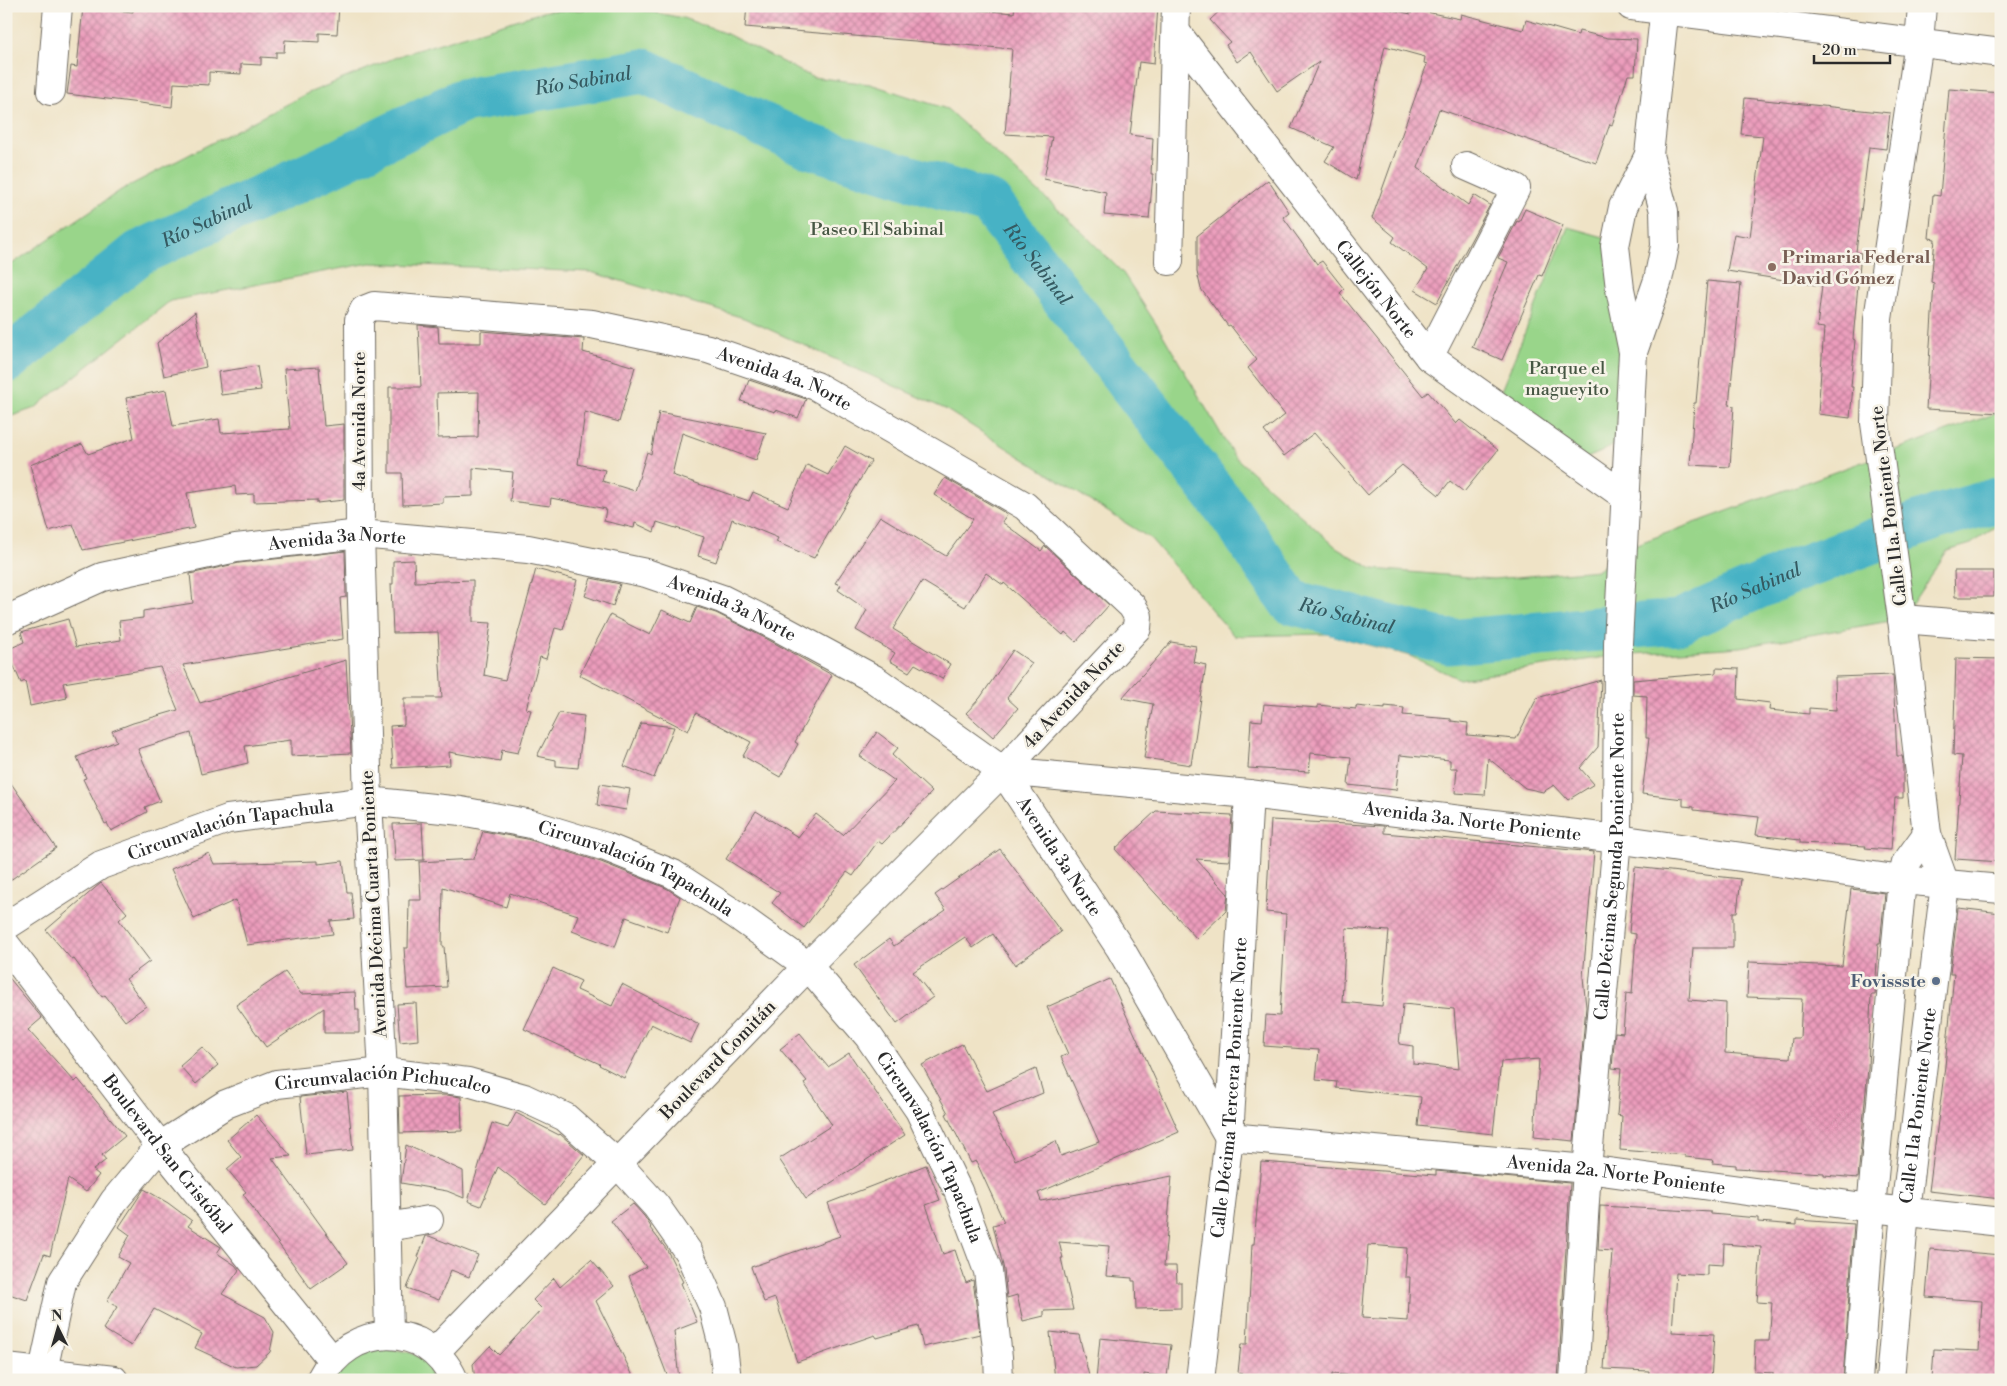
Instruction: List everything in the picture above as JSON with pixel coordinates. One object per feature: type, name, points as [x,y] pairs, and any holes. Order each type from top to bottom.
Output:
[{"type":"street","points":[[51,91],[58,6]]},
{"type":"street","points":[[1630,6],[1665,8],[2001,53]]},
{"type":"street","name":"Calle 11a. Poniente Norte","points":[[1922,6],[1919,42],[1878,319],[1876,423],[1891,548],[1902,619],[1927,834]]},
{"type":"street","name":"Calle Décima Segunda Poniente Norte","points":[[1574,1380],[1587,1169],[1617,839],[1618,643],[1633,352],[1620,289],[1615,246],[1623,207],[1649,155],[1665,8]]},
{"type":"street","points":[[1169,261],[1176,19]]},
{"type":"street","name":"Callejón Norte","points":[[1176,19],[1429,357],[1626,497]]},
{"type":"street","name":"Calle Décima Segunda Poniente Norte","points":[[1633,352],[1658,280],[1665,246],[1664,211],[1649,155]]},
{"type":"street","points":[[1429,357],[1516,188],[1466,166]]},
{"type":"street","name":"Avenida 4a. Norte","points":[[364,310],[374,306],[592,324],[708,349],[816,386],[1025,506],[1132,606],[1138,616]]},
{"type":"street","name":"4a Avenida Norte","points":[[360,534],[359,320],[364,310]]},
{"type":"street","name":"Avenida 3a Norte","points":[[6,620],[102,577],[236,548],[360,534],[528,549],[646,573],[722,599],[874,679],[1003,771],[1120,948],[1229,1137]]},
{"type":"street","name":"Avenida Décima Cuarta Poniente","points":[[360,534],[368,801],[383,1072],[389,1334]]},
{"type":"street","name":"4a Avenida Norte","points":[[1003,771],[1137,628],[1138,616]]},
{"type":"street","points":[[1902,619],[2001,627]]},
{"type":"street","name":"Avenida 3a. Norte Poniente","points":[[1003,771],[1249,794],[1617,839],[1902,880],[2001,889]]},
{"type":"street","name":"Boulevard Comitán","points":[[435,1352],[808,966],[1003,771]]},
{"type":"street","name":"Calle Décima Tercera Poniente Norte","points":[[1200,1380],[1229,1137],[1249,794]]},
{"type":"street","name":"Circunvalación Tapachula","points":[[6,926],[101,865],[228,820],[368,801],[461,811],[531,824],[606,847],[673,874],[738,916],[808,966],[869,1037],[919,1110],[958,1190],[988,1271],[999,1380]]},
{"type":"street","points":[[1902,880],[1906,863],[1927,834]]},
{"type":"street","name":"Calle 11a Poniente Norte","points":[[1890,1380],[1905,1211],[1945,884],[1927,834]]},
{"type":"street","name":"Calle 11a Poniente Norte","points":[[1858,1380],[1871,1208],[1902,880]]},
{"type":"street","name":"Boulevard San Cristóbal","points":[[6,945],[160,1146],[326,1370]]},
{"type":"street","name":"Circunvalación Pichucalco","points":[[43,1375],[62,1282],[114,1201],[160,1146],[226,1104],[276,1084],[383,1072],[468,1082],[524,1098],[565,1117],[618,1164],[656,1206],[689,1253],[713,1307],[723,1346],[727,1380]]},
{"type":"street","name":"Avenida 2a. Norte Poniente","points":[[1229,1137],[1587,1169],[1871,1208],[2001,1222]]},
{"type":"street","points":[[386,1227],[429,1220]]},
{"type":"street","points":[[326,1370],[353,1344],[368,1338],[389,1334],[419,1342],[435,1352],[449,1368],[454,1380]]},
{"type":"street","points":[[6,1368],[43,1375],[114,1380]]},
{"type":"green space","name":"Paseo El Sabinal","points":[[631,8],[683,18],[727,34],[812,77],[870,84],[947,109],[1073,223],[1123,273],[1160,330],[1234,456],[1336,547],[1373,569],[1493,579],[1598,570],[1623,549],[1994,414],[2001,415],[2001,525],[1990,530],[1971,544],[1947,551],[1902,619],[1741,647],[1618,655],[1459,679],[1410,656],[1327,634],[1234,636],[1151,539],[945,409],[744,318],[591,272],[370,263],[170,301],[35,408],[6,418],[6,268],[121,190],[306,94],[404,54],[546,11]]},
{"type":"green space","name":"Parque el magueyito","points":[[1568,227],[1607,238],[1625,348],[1615,443],[1587,458],[1498,398]]},
{"type":"green space","points":[[373,1349],[411,1353],[425,1362],[440,1380],[332,1380],[345,1363]]},
{"type":"building","points":[[133,6],[339,6],[337,34],[319,33],[319,42],[285,40],[284,52],[276,52],[276,58],[261,57],[261,65],[241,64],[241,74],[209,72],[209,85],[174,83],[172,107],[67,94],[71,66],[77,67],[83,7],[133,12]]},
{"type":"building","points":[[747,6],[930,6],[1014,13],[1015,6],[1158,6],[1154,64],[1139,62],[1130,135],[1153,138],[1151,174],[1153,174],[1149,219],[1104,215],[1106,192],[1044,179],[1052,137],[1005,134],[1012,49],[745,27]]},
{"type":"building","points":[[1225,6],[1374,6],[1411,14],[1412,9],[1460,19],[1461,14],[1523,30],[1526,20],[1578,35],[1579,31],[1608,38],[1637,39],[1635,75],[1628,75],[1612,125],[1610,124],[1596,163],[1439,109],[1418,168],[1468,205],[1474,195],[1490,205],[1437,303],[1415,290],[1428,269],[1392,242],[1395,237],[1372,218],[1427,64],[1424,63],[1425,57],[1385,46],[1356,180],[1325,161],[1334,147],[1291,128],[1319,62],[1277,91],[1251,52],[1237,62],[1226,45],[1230,42],[1210,20]]},
{"type":"building","points":[[1949,89],[2001,93],[2001,413],[1926,409],[1934,283],[1931,282],[1935,239],[1929,238],[1933,195],[1940,196]]},
{"type":"building","points":[[1745,98],[1890,113],[1886,149],[1869,147],[1856,252],[1861,253],[1853,339],[1855,340],[1850,418],[1818,414],[1824,328],[1817,327],[1822,286],[1727,271],[1734,234],[1750,237],[1763,136],[1741,134]]},
{"type":"building","points":[[1268,180],[1289,212],[1283,217],[1317,264],[1322,261],[1344,289],[1340,293],[1423,396],[1428,392],[1456,424],[1460,420],[1498,450],[1464,492],[1450,481],[1439,495],[1402,465],[1368,495],[1314,433],[1284,456],[1264,431],[1285,415],[1248,368],[1257,360],[1230,325],[1228,326],[1201,289],[1197,272],[1197,236]]},
{"type":"building","points":[[1525,209],[1563,225],[1542,276],[1539,275],[1502,360],[1472,347],[1508,262],[1498,258]]},
{"type":"building","points":[[1707,281],[1741,284],[1729,405],[1734,406],[1730,467],[1690,465],[1694,403],[1696,403]]},
{"type":"building","points":[[195,312],[206,367],[164,376],[157,343]]},
{"type":"building","points":[[418,325],[438,327],[439,343],[481,343],[481,331],[584,339],[583,352],[635,367],[619,422],[585,412],[578,464],[605,470],[602,481],[635,491],[647,452],[651,454],[659,412],[766,433],[756,460],[682,433],[672,475],[749,501],[753,492],[788,507],[807,465],[828,475],[845,446],[871,461],[814,558],[776,542],[778,538],[732,519],[723,548],[721,547],[716,562],[698,556],[704,537],[657,522],[654,532],[635,523],[634,528],[604,521],[606,509],[551,498],[550,506],[510,501],[513,472],[473,468],[473,496],[443,497],[443,503],[403,505],[402,473],[389,473],[389,387],[421,387]],"holes":[[[479,392],[478,437],[438,438],[437,393]]]},
{"type":"building","points":[[257,366],[261,390],[221,395],[218,372]]},
{"type":"building","points":[[319,367],[324,426],[344,424],[344,500],[317,503],[317,500],[254,502],[254,494],[236,495],[235,486],[187,493],[194,528],[83,550],[73,524],[49,531],[30,465],[82,444],[88,454],[134,438],[126,398],[166,390],[173,426],[219,419],[221,433],[290,429],[284,369]]},
{"type":"building","points":[[749,380],[806,399],[798,418],[741,401]]},
{"type":"building","points":[[945,478],[1007,514],[1002,522],[1041,551],[1045,546],[1109,605],[1076,642],[1065,632],[1063,635],[1004,583],[1003,585],[986,573],[965,607],[922,581],[893,629],[950,664],[942,679],[915,664],[909,672],[890,661],[895,653],[856,630],[867,610],[838,590],[841,585],[835,583],[880,516],[946,556],[973,519],[934,495]]},
{"type":"building","points":[[345,551],[346,597],[340,598],[343,639],[183,665],[200,703],[346,660],[351,753],[291,756],[291,740],[245,746],[248,763],[201,774],[191,733],[138,749],[160,801],[145,807],[147,812],[111,831],[107,823],[105,824],[83,779],[86,778],[77,757],[117,741],[112,731],[178,710],[160,667],[63,683],[67,698],[30,706],[25,681],[21,683],[7,650],[24,642],[21,632],[68,619],[76,647],[121,640],[119,621],[143,618],[143,611],[193,603],[190,574],[239,563]]},
{"type":"building","points":[[414,560],[415,582],[473,580],[473,622],[491,623],[484,675],[505,680],[536,569],[577,580],[563,630],[555,628],[546,659],[540,657],[526,709],[531,710],[518,753],[502,750],[500,761],[449,752],[450,765],[393,768],[390,726],[404,725],[404,698],[442,698],[438,632],[393,633],[391,584],[393,584],[393,561]]},
{"type":"building","points":[[1954,571],[1994,571],[1994,597],[1955,597]]},
{"type":"building","points":[[591,578],[620,584],[613,606],[585,596]]},
{"type":"building","points":[[697,607],[716,613],[832,675],[795,742],[798,744],[780,777],[743,756],[751,742],[696,713],[688,731],[579,675],[610,615],[650,635],[662,610],[690,623]]},
{"type":"building","points":[[1171,642],[1196,646],[1193,662],[1206,665],[1191,765],[1144,758],[1153,704],[1122,698]]},
{"type":"building","points":[[1013,650],[1032,663],[1007,698],[1018,708],[993,737],[966,713],[980,698]]},
{"type":"building","points":[[1956,658],[2001,659],[2001,862],[1955,859],[1962,756],[1953,755]]},
{"type":"building","points":[[1716,668],[1739,669],[1738,699],[1770,703],[1769,710],[1809,714],[1809,708],[1836,710],[1835,677],[1893,675],[1897,756],[1902,756],[1903,760],[1903,798],[1895,798],[1891,850],[1865,848],[1866,846],[1800,843],[1800,840],[1756,835],[1759,817],[1694,810],[1694,807],[1683,806],[1683,799],[1642,794],[1649,738],[1646,738],[1647,696],[1633,695],[1633,680],[1716,673]]},
{"type":"building","points":[[1601,680],[1598,747],[1580,768],[1594,784],[1568,800],[1554,785],[1543,792],[1525,788],[1488,758],[1485,795],[1455,793],[1457,768],[1450,768],[1450,760],[1400,755],[1396,790],[1348,785],[1351,757],[1311,753],[1309,772],[1248,768],[1251,720],[1262,721],[1264,704],[1318,708],[1318,705],[1356,709],[1356,706],[1385,709],[1385,706],[1404,708],[1403,715],[1451,719],[1451,721],[1468,723],[1467,735],[1516,739],[1537,698]]},
{"type":"building","points":[[559,713],[584,716],[578,768],[556,766],[556,760],[537,756]]},
{"type":"building","points":[[641,723],[674,727],[654,778],[624,766]]},
{"type":"building","points":[[877,732],[898,748],[892,755],[932,792],[882,844],[878,841],[853,876],[847,872],[804,928],[772,903],[780,893],[726,859],[756,811],[798,837],[816,814],[843,835],[895,781],[860,756]]},
{"type":"building","points":[[6,776],[56,848],[6,883]]},
{"type":"building","points":[[600,784],[630,789],[626,810],[597,805]]},
{"type":"building","points":[[1156,811],[1232,815],[1229,861],[1196,859],[1228,894],[1226,911],[1197,939],[1115,849]]},
{"type":"building","points":[[1271,820],[1384,826],[1384,833],[1594,852],[1583,977],[1586,1007],[1574,1141],[1534,1137],[1539,1059],[1501,1062],[1493,1134],[1418,1126],[1421,1097],[1336,1088],[1337,1082],[1316,1080],[1319,1050],[1264,1046],[1266,1015],[1280,1016],[1286,914],[1266,912]],"holes":[[[1346,928],[1389,931],[1382,1006],[1342,1002]],[[1403,1004],[1454,1009],[1459,1069],[1413,1064],[1413,1046],[1399,1044]]]},
{"type":"building","points":[[422,823],[424,860],[395,861],[393,824]]},
{"type":"building","points":[[483,831],[527,839],[601,862],[666,888],[680,897],[667,932],[626,917],[615,947],[572,931],[578,915],[510,893],[506,907],[443,887],[442,946],[444,946],[447,987],[407,989],[404,948],[408,948],[409,900],[421,900],[419,862],[474,859]]},
{"type":"building","points":[[1000,849],[1061,932],[1015,965],[993,934],[973,948],[965,937],[913,972],[933,997],[897,1024],[854,965],[889,939],[894,946],[946,910],[935,895]]},
{"type":"building","points":[[209,853],[214,864],[318,861],[318,864],[343,861],[347,892],[351,892],[354,919],[330,921],[333,934],[247,945],[236,900],[194,919],[171,869]]},
{"type":"building","points":[[1635,867],[1741,879],[1737,912],[1733,912],[1733,948],[1693,948],[1689,1000],[1726,1003],[1725,1053],[1790,1058],[1792,1038],[1800,1038],[1802,999],[1747,997],[1749,962],[1842,966],[1851,889],[1885,893],[1880,944],[1878,944],[1875,995],[1871,995],[1868,1068],[1858,1178],[1824,1175],[1824,1173],[1736,1168],[1736,1165],[1712,1163],[1713,1160],[1685,1157],[1685,1155],[1620,1150],[1622,1116],[1617,1115],[1621,1069],[1612,1068],[1615,1032],[1623,1033],[1626,993],[1632,994],[1636,934],[1629,933]]},
{"type":"building","points":[[101,883],[127,913],[119,920],[150,961],[126,979],[146,1006],[125,1021],[105,995],[102,997],[74,959],[72,960],[46,930]]},
{"type":"building","points":[[1958,908],[2001,913],[2001,1199],[1929,1191],[1945,1066],[1954,974],[1950,974]]},
{"type":"building","points":[[553,968],[581,981],[577,990],[612,1006],[622,984],[699,1024],[690,1043],[651,1024],[624,1078],[600,1064],[524,1029]]},
{"type":"building","points":[[285,972],[301,994],[355,992],[356,1010],[359,1010],[359,1033],[324,1033],[324,1008],[266,1047],[236,1005]]},
{"type":"building","points":[[6,974],[42,1018],[28,1030],[75,1082],[78,1079],[125,1136],[102,1155],[106,1160],[93,1170],[99,1175],[86,1192],[68,1179],[50,1256],[44,1254],[27,1300],[6,1293]]},
{"type":"building","points":[[1110,979],[1179,1132],[1038,1193],[1041,1201],[1172,1176],[1164,1266],[1176,1266],[1177,1282],[1181,1282],[1181,1308],[1136,1309],[1135,1281],[1132,1281],[1132,1278],[1106,1276],[1109,1246],[1059,1242],[1073,1310],[1044,1311],[1044,1316],[1023,1321],[1017,1295],[1007,1298],[1004,1270],[993,1225],[1004,1222],[976,1161],[971,1163],[946,1114],[948,1113],[922,1065],[962,1044],[987,1091],[1036,1069],[1043,1093],[992,1114],[1015,1160],[1056,1141],[1061,1156],[1099,1142],[1061,1057],[1068,1054],[1047,1007]]},
{"type":"building","points":[[416,1003],[418,1040],[400,1042],[397,1004]]},
{"type":"building","points":[[800,1033],[828,1067],[849,1053],[905,1135],[806,1199],[779,1159],[832,1125],[804,1083],[807,1081],[780,1049]]},
{"type":"building","points":[[202,1047],[218,1065],[196,1084],[180,1066]]},
{"type":"building","points":[[347,1092],[353,1150],[306,1155],[300,1097]]},
{"type":"building","points":[[447,1095],[461,1097],[462,1131],[400,1133],[399,1096]]},
{"type":"building","points":[[516,1113],[560,1134],[584,1155],[545,1204],[498,1167],[481,1206],[468,1201],[492,1123],[508,1128]]},
{"type":"building","points":[[256,1115],[291,1156],[272,1158],[348,1263],[311,1289],[243,1194],[246,1192],[227,1169],[241,1157],[227,1140]]},
{"type":"building","points":[[406,1145],[463,1171],[464,1198],[447,1191],[401,1183]]},
{"type":"building","points":[[1261,1162],[1436,1175],[1436,1171],[1570,1183],[1558,1380],[1409,1380],[1332,1374],[1332,1380],[1242,1380],[1242,1374],[1238,1373],[1241,1344],[1247,1344],[1252,1244],[1254,1244]],"holes":[[[1368,1245],[1407,1248],[1405,1277],[1410,1277],[1408,1321],[1362,1318]]]},
{"type":"building","points":[[926,1165],[940,1200],[926,1205],[943,1254],[955,1250],[966,1283],[973,1280],[980,1334],[923,1347],[918,1326],[877,1338],[875,1335],[797,1362],[775,1298],[764,1302],[751,1267],[840,1236],[828,1203]]},
{"type":"building","points":[[144,1189],[168,1203],[192,1221],[188,1226],[221,1247],[217,1253],[235,1265],[239,1270],[222,1294],[265,1317],[274,1332],[270,1352],[256,1365],[236,1367],[195,1348],[202,1334],[154,1309],[131,1346],[103,1329],[117,1307],[107,1301],[129,1263],[118,1257],[130,1235],[119,1227]]},
{"type":"building","points":[[633,1204],[644,1216],[650,1228],[667,1250],[683,1282],[681,1283],[697,1322],[674,1331],[679,1380],[669,1380],[629,1276],[646,1267],[611,1221]]},
{"type":"building","points":[[1600,1206],[1711,1212],[1711,1214],[1758,1218],[1758,1222],[1797,1225],[1797,1220],[1854,1224],[1843,1380],[1773,1380],[1773,1373],[1754,1372],[1755,1341],[1769,1341],[1772,1303],[1757,1302],[1761,1247],[1724,1244],[1723,1265],[1707,1264],[1707,1275],[1676,1273],[1672,1332],[1714,1334],[1711,1380],[1648,1380],[1649,1371],[1604,1369],[1612,1251],[1598,1250]]},
{"type":"building","points":[[426,1236],[478,1255],[469,1277],[451,1270],[439,1300],[407,1288],[420,1258],[418,1257]]},
{"type":"building","points":[[1930,1249],[2001,1255],[2001,1380],[1932,1380],[1934,1349],[1979,1351],[1982,1301],[1926,1297]]},
{"type":"building","points":[[591,1260],[614,1286],[596,1301],[635,1380],[475,1380],[473,1364],[490,1346],[499,1355],[542,1309],[533,1300],[554,1278],[560,1287]]},
{"type":"building","points":[[1050,1332],[1079,1335],[1090,1380],[1055,1380]]},
{"type":"building","points":[[1100,1338],[1171,1345],[1167,1377],[1144,1374],[1144,1380],[1096,1380]]},
{"type":"waterway","name":"Río Sabinal","points":[[6,361],[139,253],[331,165],[462,101],[644,71],[809,146],[990,203],[1229,512],[1291,602],[1448,642],[1678,622],[1794,571],[1937,517],[2001,499]]},
{"type":"place","name":"Primaria Federal David Gómez","points":[[1772,267]]},
{"type":"place","name":"Fovissste","points":[[1936,981]]}]
